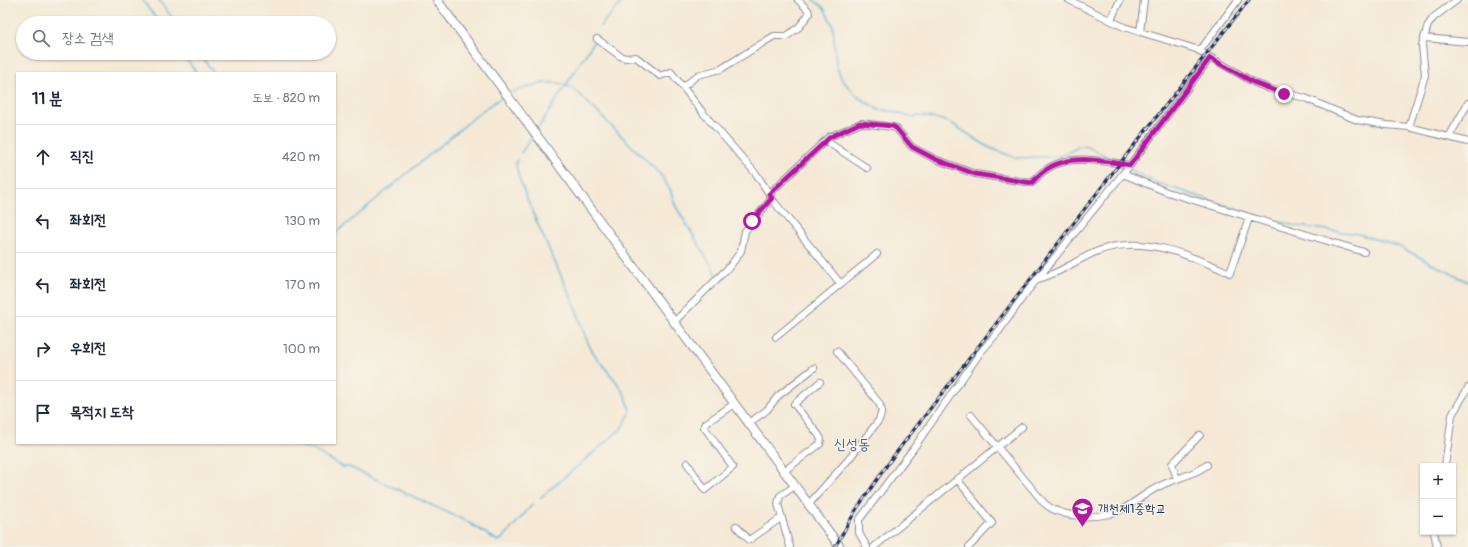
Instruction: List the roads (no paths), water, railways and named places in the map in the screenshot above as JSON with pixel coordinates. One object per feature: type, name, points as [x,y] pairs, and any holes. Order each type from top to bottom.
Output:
[{"type":"main road","points":[[437,0],[840,547]]},
{"type":"street","points":[[683,87],[698,75],[721,70],[774,36],[784,37],[792,33],[809,14],[808,10],[798,0]]},
{"type":"street","points":[[1069,0],[1140,32],[1196,49],[1210,58],[1270,89],[1305,98],[1357,120],[1409,127],[1468,142]]},
{"type":"street","points":[[1111,20],[1120,0]]},
{"type":"street","points":[[1140,32],[1144,0]]},
{"type":"street","points":[[1196,49],[1201,49],[1238,0]]},
{"type":"street","points":[[1409,127],[1425,75],[1422,49],[1428,25],[1434,17],[1457,0]]},
{"type":"street","points":[[1425,38],[1468,42]]},
{"type":"street","points":[[598,39],[620,56],[625,58],[636,57],[660,76],[671,72],[704,114],[754,171],[770,196],[840,283]]},
{"type":"street","points":[[867,547],[859,533],[859,520],[913,449],[980,353],[1124,174],[1210,58]]},
{"type":"street","points":[[1449,137],[1468,104]]},
{"type":"street","points":[[674,322],[731,265],[741,251],[745,231],[770,196],[830,137],[860,123],[892,126],[896,128],[912,147],[935,159],[975,174],[1032,183],[1044,170],[1060,162],[1089,160],[1130,165]]},
{"type":"street","points":[[826,141],[867,168]]},
{"type":"street","points":[[1124,174],[1167,192],[1230,210],[1248,218],[1364,252]]},
{"type":"street","points":[[1038,279],[1064,270],[1097,252],[1128,246],[1170,249],[1230,273],[1248,218]]},
{"type":"street","points":[[776,337],[877,254]]},
{"type":"street","points":[[808,505],[849,459],[880,420],[881,415],[879,403],[837,351]]},
{"type":"street","points":[[749,423],[767,410],[778,396],[814,368]]},
{"type":"street","points":[[784,471],[820,444],[821,439],[818,434],[794,404],[820,382]]},
{"type":"street","points":[[1445,463],[1452,415],[1468,388]]},
{"type":"street","points":[[687,463],[705,490],[733,467],[704,428],[706,423],[734,404]]},
{"type":"street","points":[[971,415],[1044,503],[1049,508],[1068,515],[1087,516],[1121,510],[1154,489],[1207,465]]},
{"type":"street","points":[[874,547],[1022,427]]},
{"type":"street","points":[[1177,479],[1172,464],[1200,435]]},
{"type":"street","points":[[957,479],[992,523],[969,547]]},
{"type":"street","points":[[790,547],[781,518],[778,500],[780,496],[795,486]]},
{"type":"street","points":[[736,526],[749,540],[781,518]]},
{"type":"street","points":[[1435,535],[1437,547]]},
{"type":"waterway","points":[[142,0],[155,16]]},
{"type":"waterway","points":[[159,0],[171,16]]},
{"type":"waterway","points":[[600,26],[624,0]]},
{"type":"waterway","points":[[814,0],[824,8],[833,26],[836,65],[842,80],[858,97],[879,110],[892,111],[909,117],[922,116],[951,123],[988,147],[1016,158],[1062,156],[1080,146],[1086,146],[1113,160]]},
{"type":"waterway","points":[[537,130],[595,40]]},
{"type":"waterway","points":[[187,60],[196,72]]},
{"type":"waterway","points":[[204,60],[213,72]]},
{"type":"waterway","points":[[512,92],[544,83],[561,84],[569,86],[576,91],[660,174],[670,189],[675,205],[717,275]]},
{"type":"waterway","points":[[337,232],[483,110],[502,97]]},
{"type":"waterway","points":[[521,153],[532,136]]},
{"type":"waterway","points":[[517,159],[517,172],[523,188],[542,235],[574,305],[587,341],[595,355],[620,386],[628,403],[630,413],[621,429],[540,498]]},
{"type":"waterway","points":[[1129,169],[1157,183],[1265,218],[1296,226],[1358,234],[1398,246],[1468,282]]},
{"type":"waterway","points":[[295,444],[313,450],[343,467],[349,467],[466,521],[498,541],[503,538],[533,504]]},
{"type":"railway","points":[[835,547],[856,510],[892,458],[1124,158],[1249,0]]},
{"type":"place","name":"개천제1중학교","points":[[1083,528]]},
{"type":"district","name":"신성동","points":[[852,444]]}]
